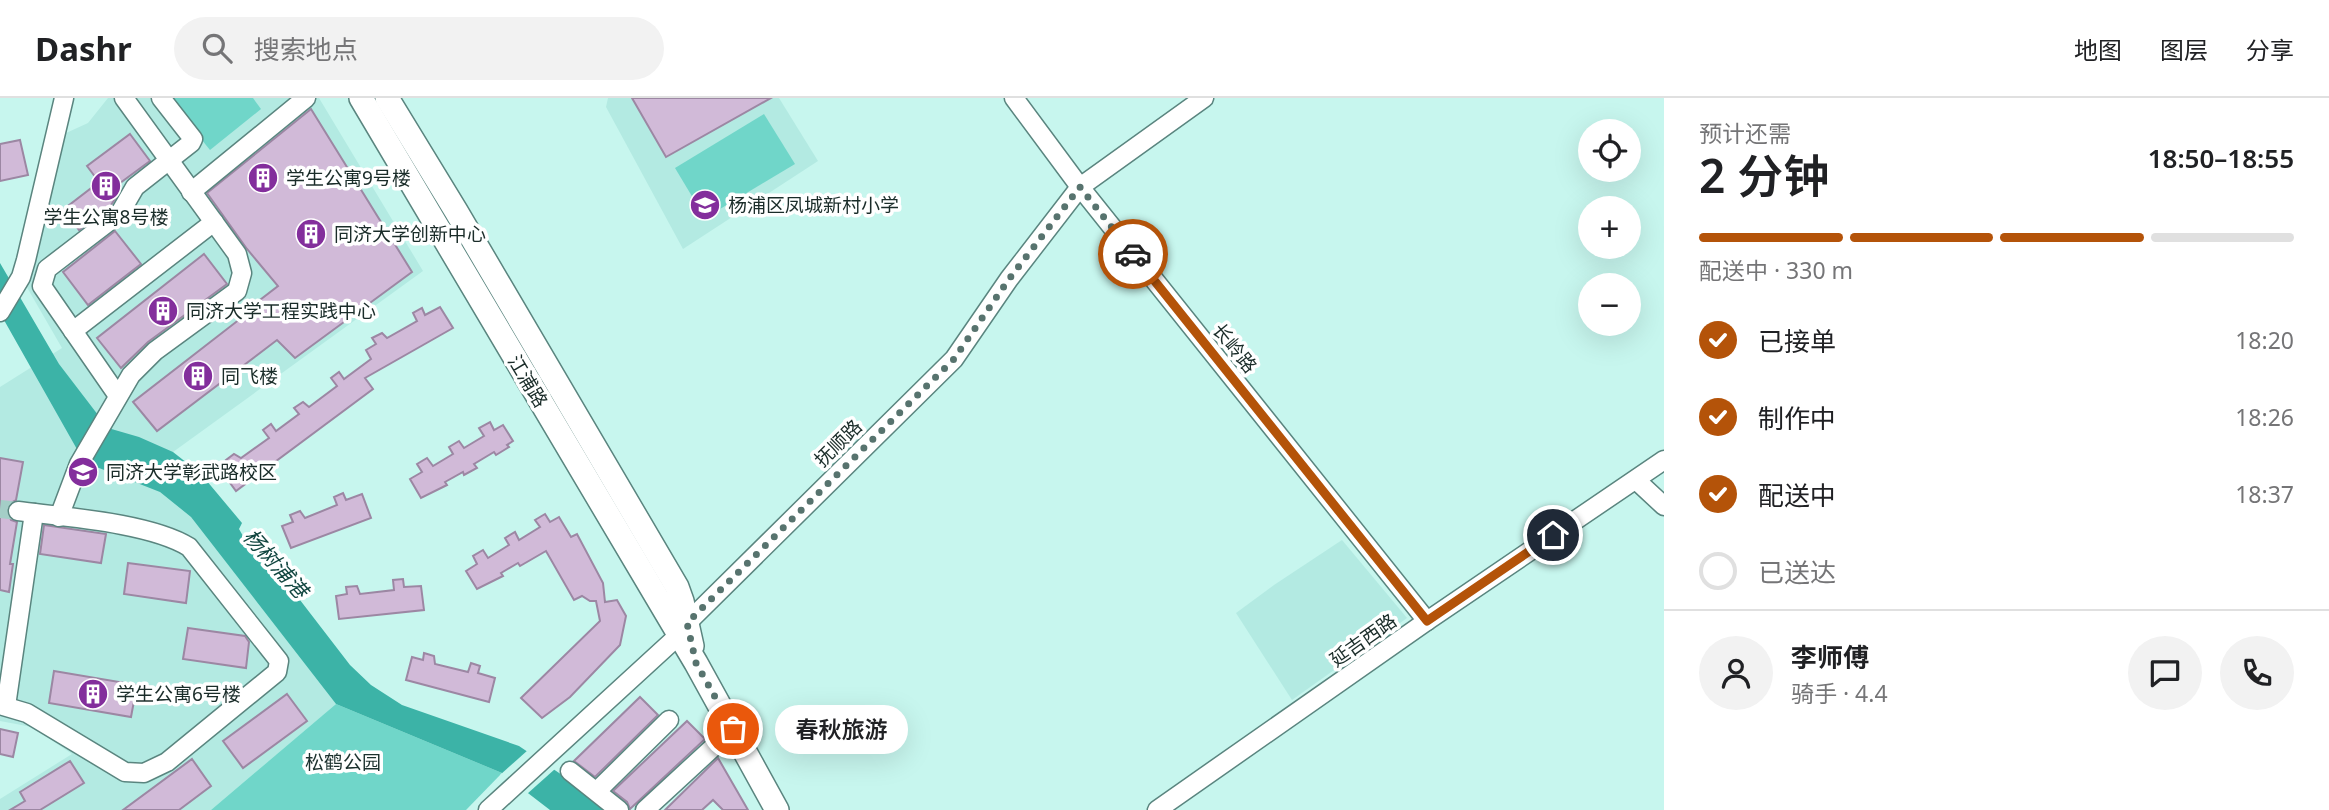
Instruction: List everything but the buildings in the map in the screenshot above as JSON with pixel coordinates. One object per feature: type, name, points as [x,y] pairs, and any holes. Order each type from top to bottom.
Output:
[{"type":"main road","name":"江浦路","points":[[360,98],[683,629],[696,663],[776,810]]},
{"type":"main road","name":"江浦路","points":[[387,98],[677,587],[683,629]]},
{"type":"street","points":[[0,312],[20,276],[64,98]]},
{"type":"street","points":[[58,517],[79,464],[131,375],[155,351],[237,291],[242,273],[237,254],[124,98]]},
{"type":"street","points":[[118,396],[42,286],[47,270],[120,212],[135,187],[191,143],[193,139],[161,98]]},
{"type":"street","points":[[191,192],[306,98]]},
{"type":"street","name":"长岭路","points":[[1014,98],[1080,187],[1427,621]]},
{"type":"street","name":"抚顺路","points":[[488,810],[683,629],[954,359],[1009,279],[1080,187],[1204,98]]},
{"type":"street","points":[[73,331],[214,222]]},
{"type":"street","name":"延吉西路","points":[[1157,810],[1427,621],[1664,460]]},
{"type":"street","points":[[1636,480],[1664,506]]},
{"type":"street","points":[[26,512],[58,517],[154,532],[189,547],[279,662],[277,671],[167,762],[144,773],[125,772],[27,713],[3,706],[6,656],[26,512]]},
{"type":"street","points":[[597,791],[669,720]]},
{"type":"street","points":[[645,810],[733,729]]},
{"type":"street","points":[[570,771],[619,810]]},
{"type":"shaded area","name":"同济大学彰武路校区","points":[[108,98],[319,98],[423,271],[173,452],[160,492],[191,517],[336,704],[211,810],[0,810],[0,799],[72,754],[32,727],[0,721],[0,387],[62,348],[21,277],[53,139],[88,123]]},
{"type":"shaded area","name":"杨浦区凤城新村小学","points":[[608,98],[779,98],[818,161],[683,249],[606,107]]},
{"type":"shaded area","name":"杨树浦港","points":[[0,263],[59,364],[108,428],[139,437],[173,452],[201,474],[242,523],[239,529],[243,536],[252,536],[288,585],[287,593],[300,600],[350,665],[371,685],[402,705],[519,746],[571,781],[604,810],[550,810],[502,773],[336,704],[191,517],[160,492],[94,466],[78,451],[0,313]]},
{"type":"shaded area","points":[[1342,540],[1407,618],[1292,700],[1236,613]]},
{"type":"green space","points":[[168,98],[253,98],[261,109],[210,150]]},
{"type":"green space","points":[[764,114],[795,164],[705,218],[675,168]]},
{"type":"green space","name":"松鹤公园","points":[[336,704],[502,773],[466,810],[211,810]]},
{"type":"pier","points":[[528,750],[555,769],[527,794],[500,775]]},
{"type":"tunnel","points":[[0,509],[18,511]]},
{"type":"way so far","points":[[733,729],[696,663],[687,623],[954,359],[1009,279],[1080,187],[1133,254]]},
{"type":"place","name":"学生公寓9号楼","points":[[263,178]]},
{"type":"place","name":"学生公寓8号楼","points":[[106,186]]},
{"type":"place","name":"杨浦区凤城新村小学","points":[[705,205]]},
{"type":"place","name":"同济大学创新中心","points":[[311,234]]},
{"type":"place","name":"同济大学工程实践中心","points":[[163,311]]},
{"type":"place","name":"同飞楼","points":[[198,376]]},
{"type":"place","name":"同济大学彰武路校区","points":[[83,472]]},
{"type":"place","name":"学生公寓6号楼","points":[[93,694]]},
{"type":"place","name":"春秋旅游","points":[[733,729]]},
{"type":"route","points":[[1133,254],[1427,621],[1553,535]]}]
